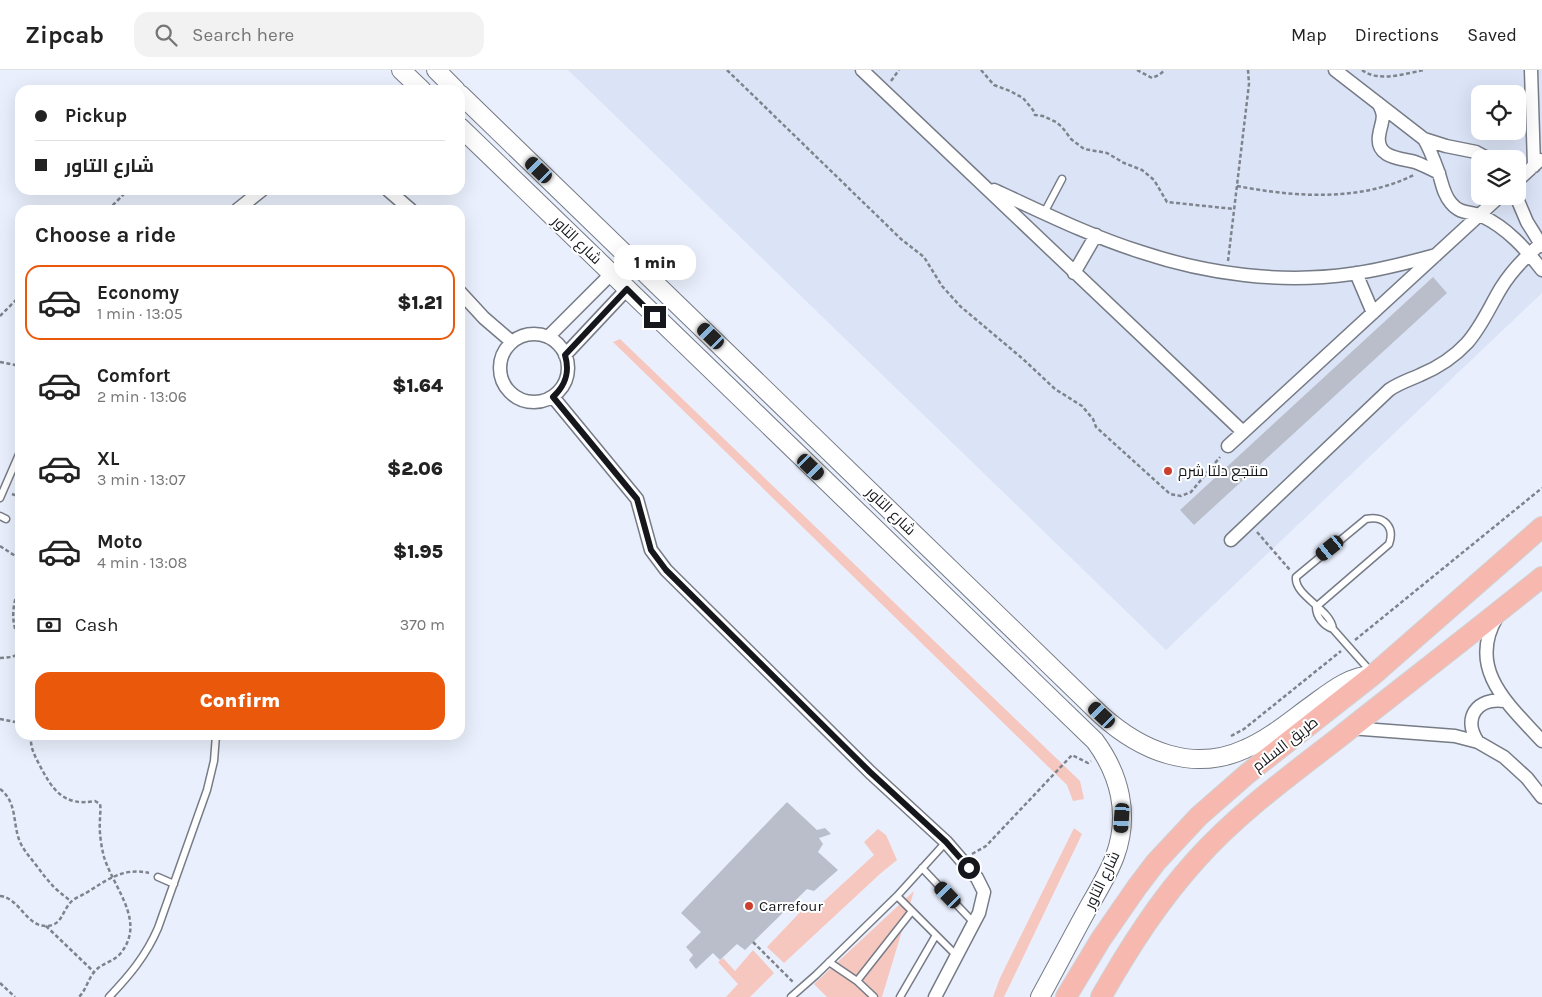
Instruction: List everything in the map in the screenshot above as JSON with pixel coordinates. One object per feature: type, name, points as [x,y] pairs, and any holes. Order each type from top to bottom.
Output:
[{"type":"main road","points":[[401,70],[417,85]]},
{"type":"main road","points":[[436,70],[451,85]]},
{"type":"main road","name":"شارع التاور","points":[[465,99],[1082,696],[1126,735],[1154,749],[1188,759],[1203,760],[1224,757],[1259,742],[1341,684],[1356,677],[1374,675]]},
{"type":"main road","points":[[465,127],[482,115]]},
{"type":"main road","name":"شارع التاور","points":[[465,132],[1095,741],[1103,753],[1120,791],[1122,818],[1119,844],[1109,869],[1040,997]]},
{"type":"main road","name":"طريق السلام","points":[[1066,997],[1118,912],[1177,838],[1247,774],[1374,675],[1542,526]]},
{"type":"main road","name":"طريق السلام","points":[[1101,997],[1141,930],[1171,889],[1197,859],[1251,807],[1542,577]]},
{"type":"main road","points":[[1066,713],[1082,696]]},
{"type":"street","points":[[862,70],[1243,432]]},
{"type":"street","points":[[1335,70],[1424,139],[1471,151]]},
{"type":"street","points":[[1526,173],[1538,162],[1531,70]]},
{"type":"street","points":[[1377,103],[1383,114],[1382,126],[1378,136],[1383,151],[1393,158],[1416,162],[1434,170]]},
{"type":"street","points":[[1424,139],[1434,170],[1451,203],[1463,212],[1480,215],[1507,232],[1542,270]]},
{"type":"street","points":[[985,186],[1044,213],[1140,252],[1227,273],[1318,277],[1381,269],[1436,255]]},
{"type":"street","points":[[243,205],[256,195]]},
{"type":"street","points":[[394,195],[405,205]]},
{"type":"street","points":[[1228,446],[1491,205]]},
{"type":"street","points":[[1231,540],[1389,390],[1405,380],[1419,376],[1444,362],[1466,344],[1482,323],[1509,276],[1541,244],[1527,222],[1520,205]]},
{"type":"street","points":[[1074,273],[1096,235]]},
{"type":"street","points":[[1356,273],[1373,313]]},
{"type":"street","points":[[548,337],[612,274]]},
{"type":"street","points":[[565,355],[627,289]]},
{"type":"street","points":[[465,298],[478,312],[512,342]]},
{"type":"street","points":[[529,335],[548,337],[555,342],[565,355],[568,364],[566,381],[553,397],[542,401],[525,400],[511,392],[504,384],[500,372],[501,361],[505,351],[512,342],[520,337],[529,335]]},
{"type":"street","points":[[553,397],[637,499],[651,550],[666,570],[864,766],[946,842],[976,878],[984,892],[979,913],[935,997]]},
{"type":"street","points":[[1501,610],[1493,624],[1488,639],[1487,656],[1489,672],[1495,687],[1505,701],[1542,741]]},
{"type":"street","points":[[1478,742],[1472,734],[1471,724],[1473,715],[1478,707],[1486,701],[1495,699],[1505,701]]},
{"type":"street","points":[[1350,728],[1455,736],[1478,742],[1504,757],[1542,797]]},
{"type":"lane","points":[[1044,213],[1062,179]]},
{"type":"lane","points":[[0,498],[15,464]]},
{"type":"lane","points":[[1316,607],[1389,544],[1391,530],[1387,523],[1374,517],[1366,519],[1296,576],[1296,584],[1316,607],[1318,617],[1333,630],[1374,675]]},
{"type":"lane","points":[[109,997],[129,976],[145,955],[158,928],[207,790],[214,761],[216,740]]},
{"type":"lane","points":[[791,997],[830,962],[897,896],[946,842]]},
{"type":"lane","points":[[922,868],[974,922]]},
{"type":"lane","points":[[158,877],[174,884]]},
{"type":"lane","points":[[897,896],[957,956]]},
{"type":"lane","points":[[857,981],[912,911]]},
{"type":"lane","points":[[900,997],[936,935]]},
{"type":"lane","points":[[830,962],[857,981],[874,997]]},
{"type":"path","points":[[728,70],[901,239],[924,257],[942,286],[960,306],[1023,359],[1055,389],[1082,406],[1096,426],[1170,494],[1181,496],[1191,492],[1228,446]]},
{"type":"path","points":[[980,70],[994,85],[1023,98],[1035,115],[1043,116],[1056,122],[1077,145],[1084,149],[1107,152],[1124,163],[1142,170],[1154,180],[1167,202],[1234,209]]},
{"type":"path","points":[[1137,70],[1152,78],[1165,70]]},
{"type":"path","points":[[1227,273],[1249,84],[1248,70]]},
{"type":"path","points":[[1362,70],[1377,77],[1425,70]]},
{"type":"path","points":[[1237,186],[1264,191],[1334,195],[1376,189],[1434,170]]},
{"type":"path","points":[[113,205],[123,195]]},
{"type":"path","points":[[0,316],[15,301]]},
{"type":"path","points":[[0,362],[15,365]]},
{"type":"path","points":[[1230,736],[1244,729],[1542,488]]},
{"type":"path","points":[[1249,522],[1296,576]]},
{"type":"path","points":[[0,546],[15,556]]},
{"type":"path","points":[[15,598],[13,616],[15,625]]},
{"type":"path","points":[[0,658],[15,656]]},
{"type":"path","points":[[0,719],[15,722]]},
{"type":"path","points":[[30,740],[30,745],[53,789],[71,800],[95,801],[100,804],[101,844],[105,859],[129,911],[131,928],[126,945],[114,959],[94,972],[79,997]]},
{"type":"path","points":[[962,860],[986,846],[1072,755],[1088,763],[1103,753]]},
{"type":"path","points":[[0,789],[6,794],[13,806],[17,834],[25,852],[50,885],[71,902]]},
{"type":"path","points":[[46,926],[58,922],[71,902],[112,876],[132,871],[150,873],[158,877]]},
{"type":"path","points":[[0,896],[11,899],[32,920],[46,926],[94,972]]},
{"type":"path","points":[[753,942],[799,988]]},
{"type":"path","points":[[0,983],[15,997]]},
{"type":"shaded area","name":"منتجع دلتا شرم","points":[[568,70],[1542,70],[1542,293],[1166,650]]},
{"type":"shaded area","points":[[620,339],[1080,781],[1084,799],[1073,801],[1067,785],[613,342]]},
{"type":"shaded area","points":[[1074,828],[1082,834],[1004,997],[993,997],[1000,978]]},
{"type":"shaded area","points":[[878,829],[886,835],[897,860],[784,963],[767,947],[805,907],[812,912],[874,855],[864,842]]},
{"type":"shaded area","points":[[914,891],[882,997],[827,997],[814,984]]},
{"type":"shaded area","points":[[753,950],[774,973],[750,997],[726,997],[738,984],[718,962],[723,958],[735,971]]},
{"type":"building","points":[[1433,277],[1447,293],[1194,525],[1180,510]]},
{"type":"building","points":[[787,802],[817,830],[825,828],[831,834],[819,838],[823,844],[818,852],[838,870],[814,891],[807,889],[745,950],[737,944],[720,960],[713,953],[696,969],[689,960],[693,955],[686,947],[701,932],[681,913]]},
{"type":"place","name":"منتجع دلتا شرم","points":[[1168,471]]},
{"type":"place","name":"Carrefour","points":[[749,906]]},
{"type":"route","points":[[655,317],[627,289],[565,355],[568,364],[566,381],[553,397],[637,499],[651,550],[666,570],[870,772],[946,842],[969,868]]}]
